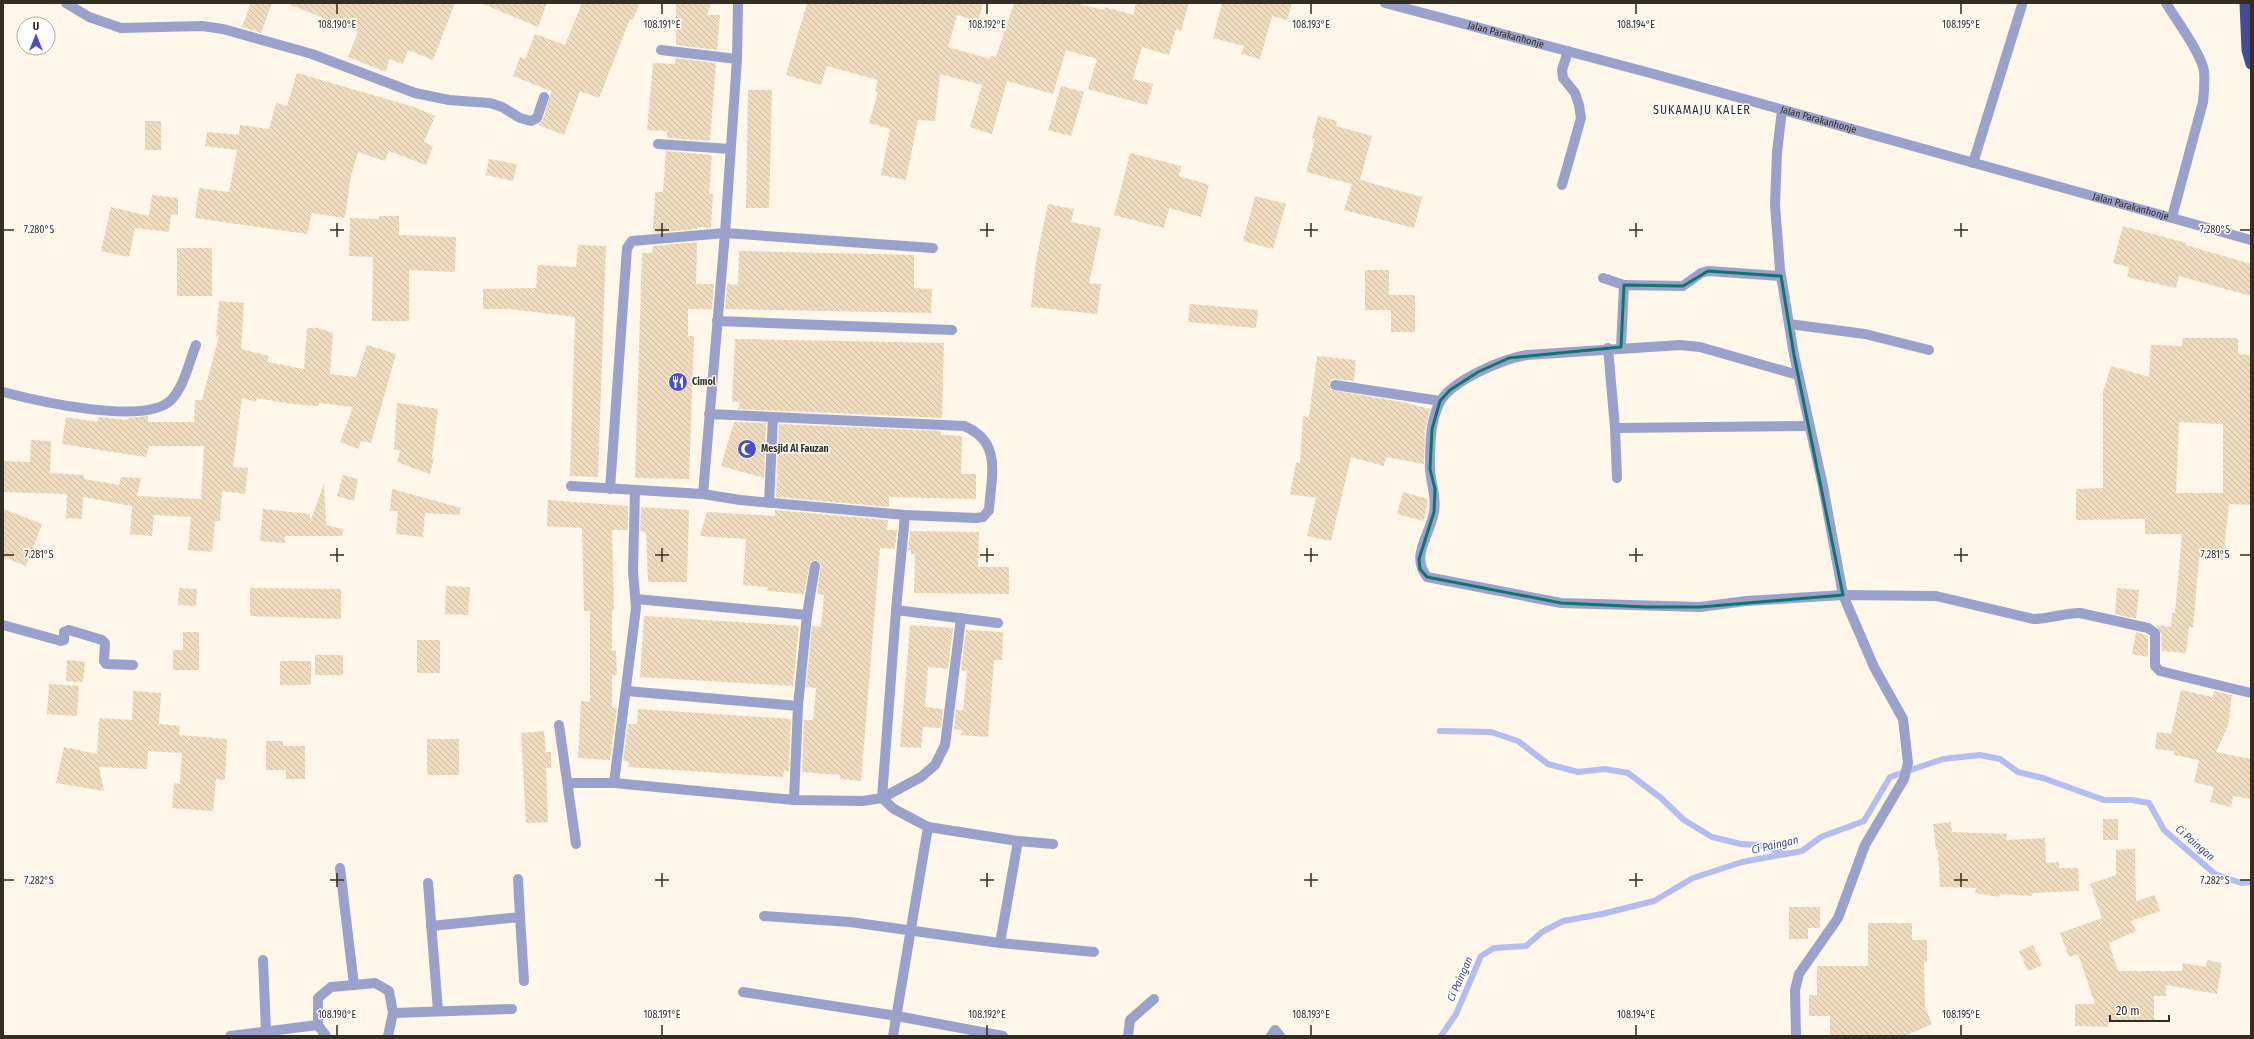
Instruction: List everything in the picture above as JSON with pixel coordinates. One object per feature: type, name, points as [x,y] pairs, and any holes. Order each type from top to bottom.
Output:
[{"type":"highway","points":[[2245,3],[2246,50],[2251,64]]},
{"type":"street","points":[[66,3],[89,16],[122,28],[202,26],[223,28],[312,54],[415,93],[449,100],[490,103],[502,107],[520,118],[531,121],[538,114],[544,97]]},
{"type":"street","points":[[703,494],[725,233],[737,59],[738,3]]},
{"type":"street","name":"Jalan Parakanhonje","points":[[1385,3],[1568,51],[2251,240]]},
{"type":"street","points":[[2166,3],[2196,54],[2203,70],[2205,83],[2203,102],[2172,217]]},
{"type":"street","points":[[1973,163],[2022,6]]},
{"type":"street","points":[[661,50],[737,59]]},
{"type":"street","points":[[1562,185],[1581,118],[1579,105],[1574,93],[1562,78],[1562,70],[1568,51]]},
{"type":"street","points":[[1782,110],[1777,152],[1776,205],[1781,276],[1798,375],[1823,486],[1843,595],[1874,667],[1903,719],[1908,763],[1904,779],[1865,845],[1838,918],[1799,974],[1795,990],[1796,1036]]},
{"type":"street","points":[[658,144],[730,150]]},
{"type":"street","points":[[610,489],[629,243],[636,239],[725,233],[933,248]]},
{"type":"street","points":[[1603,278],[1624,285],[1683,286],[1702,273],[1708,271],[1781,276]]},
{"type":"street","points":[[1621,348],[1624,285]]},
{"type":"street","points":[[717,321],[952,330]]},
{"type":"street","points":[[1789,324],[1865,334],[1929,350]]},
{"type":"street","points":[[3,392],[116,412],[155,409],[170,400],[177,392],[196,345]]},
{"type":"street","points":[[1798,375],[1700,348],[1680,345],[1608,348],[1509,358],[1478,372],[1450,390],[1440,401],[1432,436],[1430,469],[1435,489],[1434,512],[1419,559],[1420,569],[1427,577],[1561,603],[1646,607],[1700,607],[1746,601],[1843,595],[1936,596],[2033,619],[2044,619],[2070,613],[2080,613],[2148,628],[2155,633],[2155,666],[2160,671],[2251,694]]},
{"type":"street","points":[[1608,348],[1615,428],[1617,478]]},
{"type":"street","points":[[1335,384],[1440,401]]},
{"type":"street","points":[[571,486],[703,494],[769,503],[906,515],[976,518],[987,514],[989,510],[992,452],[986,441],[976,431],[964,426],[709,414]]},
{"type":"street","points":[[769,503],[773,417]]},
{"type":"street","points":[[1615,428],[1809,426]]},
{"type":"street","points":[[614,783],[627,692],[636,599],[633,571],[635,490]]},
{"type":"street","points":[[882,798],[896,610],[906,515]]},
{"type":"street","points":[[794,800],[798,706],[807,615],[815,566]]},
{"type":"street","points":[[636,599],[807,615]]},
{"type":"street","points":[[896,610],[998,622]]},
{"type":"street","points":[[568,783],[614,783],[794,800],[863,801],[882,798],[921,777],[935,765],[945,745],[961,618]]},
{"type":"street","points":[[3,625],[61,641],[64,640],[64,632],[68,630],[102,640],[105,643],[104,661],[106,664],[134,665]]},
{"type":"street","points":[[627,692],[798,706]]},
{"type":"street","points":[[559,725],[576,844]]},
{"type":"street","points":[[882,798],[894,809],[928,827],[1018,841],[1054,844]]},
{"type":"street","points":[[893,1036],[912,932],[928,827]]},
{"type":"street","points":[[1000,943],[1018,841]]},
{"type":"street","points":[[340,868],[354,985]]},
{"type":"street","points":[[518,879],[524,982]]},
{"type":"street","points":[[428,883],[438,1011]]},
{"type":"street","points":[[764,916],[850,922],[912,932],[1000,943],[1094,952]]},
{"type":"street","points":[[431,926],[520,917]]},
{"type":"street","points":[[263,960],[266,1031]]},
{"type":"street","points":[[326,1036],[318,1025],[318,998],[331,987],[375,983],[389,991],[394,1013],[388,1036]]},
{"type":"street","points":[[744,992],[897,1016],[1003,1036]]},
{"type":"street","points":[[1128,1036],[1130,1020],[1154,999]]},
{"type":"street","points":[[394,1013],[512,1009]]},
{"type":"street","points":[[230,1036],[318,1025]]},
{"type":"street","points":[[1271,1036],[1275,1030],[1280,1036]]},
{"type":"highlighted area","points":[[1708,271],[1781,276],[1794,355],[1843,595],[1700,607],[1646,607],[1561,603],[1427,577],[1420,569],[1419,559],[1434,512],[1435,489],[1430,469],[1432,429],[1440,401],[1450,390],[1478,372],[1509,358],[1621,347],[1624,285],[1683,286]]},
{"type":"building","points":[[251,3],[272,3],[261,33],[242,27]]},
{"type":"building","points":[[286,3],[455,3],[433,60],[408,50],[403,64],[389,59],[386,72],[348,57],[358,32]]},
{"type":"building","points":[[481,3],[547,3],[538,27]]},
{"type":"building","points":[[582,3],[640,3],[633,20],[630,19],[599,98],[580,91],[564,135],[538,125],[543,120],[551,91],[513,76],[520,57],[525,59],[535,34],[565,45]]},
{"type":"building","points":[[676,3],[711,3],[707,15],[720,15],[717,50],[676,45]]},
{"type":"building","points":[[807,3],[983,3],[978,21],[957,15],[948,47],[990,59],[991,56],[996,57],[1014,3],[1076,3],[1104,10],[1105,7],[1133,15],[1136,3],[1189,3],[1181,31],[1176,29],[1169,55],[1142,47],[1133,79],[1153,84],[1147,105],[1088,89],[1097,59],[1066,50],[1053,94],[1007,81],[992,134],[970,127],[982,85],[940,74],[935,121],[918,120],[906,180],[881,175],[890,129],[869,123],[878,92],[875,91],[878,80],[827,66],[821,85],[786,75]]},
{"type":"building","points":[[1222,3],[1292,3],[1287,20],[1272,16],[1260,59],[1241,54],[1244,46],[1213,38]]},
{"type":"building","points":[[675,58],[716,63],[710,141],[667,138],[667,131],[647,130],[653,63],[675,64]]},
{"type":"building","points":[[297,73],[417,108],[435,116],[424,142],[433,146],[426,165],[389,151],[385,161],[358,152],[351,176],[345,218],[312,213],[307,234],[195,218],[199,188],[229,192],[237,150],[205,146],[207,132],[239,135],[240,125],[269,129],[276,103],[287,106]]},
{"type":"building","points":[[1061,86],[1084,92],[1071,136],[1048,130]]},
{"type":"building","points":[[748,90],[772,90],[769,208],[746,208]]},
{"type":"building","points":[[1318,116],[1337,121],[1336,126],[1372,136],[1360,180],[1422,197],[1414,228],[1344,210],[1352,184],[1306,172],[1315,139],[1312,138]]},
{"type":"building","points":[[145,121],[161,121],[161,150],[145,150]]},
{"type":"building","points":[[666,151],[712,155],[709,194],[713,194],[711,228],[697,227],[697,229],[653,233],[655,192],[663,192]]},
{"type":"building","points":[[1130,153],[1181,166],[1179,176],[1209,185],[1201,217],[1169,208],[1164,228],[1114,215]]},
{"type":"building","points":[[489,159],[517,164],[513,181],[486,175]]},
{"type":"building","points":[[152,195],[178,198],[178,215],[171,214],[169,232],[135,228],[129,257],[101,251],[111,207],[149,216]]},
{"type":"building","points":[[1255,196],[1286,204],[1273,249],[1243,241]]},
{"type":"building","points":[[1048,204],[1074,209],[1071,222],[1101,228],[1089,283],[1101,284],[1097,314],[1031,307],[1036,261]]},
{"type":"building","points":[[379,216],[399,216],[399,235],[456,237],[455,272],[409,270],[409,321],[372,321],[373,257],[349,256],[350,218],[379,219]]},
{"type":"building","points":[[2123,226],[2186,243],[2186,245],[2251,264],[2251,296],[2179,276],[2176,288],[2127,277],[2129,267],[2113,263]]},
{"type":"building","points":[[697,242],[696,284],[714,284],[712,309],[688,309],[688,336],[694,336],[689,479],[635,478],[642,253],[652,253],[653,246]]},
{"type":"building","points":[[578,245],[606,246],[598,477],[570,476],[575,317],[510,309],[483,309],[483,289],[536,288],[538,265],[576,267]]},
{"type":"building","points":[[177,248],[212,248],[212,296],[177,296]]},
{"type":"building","points":[[739,251],[914,255],[914,288],[932,289],[931,313],[725,309],[727,284],[738,285]]},
{"type":"building","points":[[1365,270],[1389,270],[1389,295],[1415,295],[1415,332],[1391,332],[1391,310],[1365,310]]},
{"type":"building","points":[[219,301],[244,303],[241,349],[269,356],[267,362],[304,369],[307,328],[318,328],[333,333],[330,374],[356,377],[367,345],[396,354],[371,443],[361,441],[358,449],[340,442],[353,407],[319,403],[319,406],[292,404],[257,398],[256,402],[242,398],[233,467],[248,468],[245,494],[222,491],[220,521],[215,521],[212,552],[188,550],[191,517],[154,515],[152,536],[130,534],[132,506],[83,497],[82,519],[66,518],[67,494],[3,492],[3,461],[30,462],[31,440],[51,441],[50,473],[84,475],[84,479],[119,485],[121,477],[141,478],[137,496],[201,499],[204,446],[149,446],[146,457],[62,444],[66,417],[97,422],[98,417],[128,420],[128,418],[148,416],[148,422],[194,422],[195,400],[202,400],[219,336],[216,336]]},
{"type":"building","points":[[1190,304],[1258,310],[1256,328],[1188,322]]},
{"type":"building","points":[[2183,338],[2238,338],[2238,354],[2251,355],[2251,505],[2229,504],[2223,560],[2199,559],[2193,627],[2189,627],[2186,653],[2162,651],[2161,633],[2156,625],[2171,627],[2172,613],[2175,613],[2182,534],[2145,534],[2145,519],[2076,520],[2076,489],[2103,488],[2103,392],[2111,366],[2149,377],[2151,345],[2182,346]],"holes":[[[2179,422],[2223,424],[2223,493],[2176,493]]]},
{"type":"building","points":[[735,339],[944,343],[942,418],[738,409],[740,402],[732,402]]},
{"type":"building","points":[[1317,356],[1356,360],[1354,381],[1332,379],[1329,384],[1331,390],[1402,402],[1430,409],[1425,432],[1424,464],[1386,457],[1384,466],[1351,457],[1331,541],[1307,536],[1316,498],[1290,494],[1296,463],[1300,463],[1303,416],[1309,417]]},
{"type":"building","points":[[397,403],[438,409],[432,458],[434,458],[430,474],[397,462],[400,451],[394,449]]},
{"type":"building","name":"Mesjid Al Fauzan","points":[[734,422],[766,423],[764,478],[721,466]]},
{"type":"building","points":[[779,424],[941,431],[941,435],[962,436],[961,474],[976,474],[976,499],[889,497],[889,507],[776,497]]},
{"type":"building","points":[[343,475],[358,479],[354,501],[337,496]]},
{"type":"building","points":[[324,484],[326,525],[343,529],[342,536],[285,536],[285,543],[260,541],[263,509],[310,514],[310,522]]},
{"type":"building","points":[[392,489],[461,508],[459,515],[425,513],[423,537],[396,534],[398,511],[390,511]]},
{"type":"building","points":[[1403,492],[1428,499],[1424,521],[1397,514]]},
{"type":"building","points":[[548,500],[628,506],[628,530],[612,530],[614,610],[612,610],[612,651],[616,651],[617,675],[612,675],[612,708],[617,708],[610,760],[578,758],[581,701],[590,702],[590,611],[584,611],[582,528],[547,526]]},
{"type":"building","points":[[641,507],[689,510],[687,582],[648,582],[646,532],[640,531]]},
{"type":"building","points":[[3,509],[42,524],[26,566],[3,557]]},
{"type":"building","points":[[775,510],[888,520],[887,530],[897,530],[895,549],[880,548],[861,781],[840,779],[840,775],[802,772],[804,720],[813,720],[816,688],[806,687],[812,626],[821,627],[824,595],[817,594],[821,563],[816,560],[810,562],[804,594],[767,591],[768,587],[743,585],[746,539],[700,536],[707,512],[775,516]]},
{"type":"building","points":[[910,531],[979,532],[978,567],[1009,567],[1009,594],[914,593],[915,554],[911,554],[911,550],[908,550]]},
{"type":"building","points":[[446,586],[470,587],[468,615],[445,614]]},
{"type":"building","points":[[179,588],[197,589],[196,606],[178,605]]},
{"type":"building","points":[[250,588],[341,589],[341,619],[250,616]]},
{"type":"building","points":[[2117,588],[2139,590],[2136,619],[2115,614]]},
{"type":"building","points":[[644,616],[799,626],[793,686],[640,677]]},
{"type":"building","points":[[910,625],[953,628],[948,669],[928,667],[925,707],[943,709],[941,728],[923,727],[921,748],[900,747]]},
{"type":"building","points":[[966,630],[1003,632],[1002,660],[994,660],[988,737],[961,735],[962,730],[954,729],[956,710],[963,710],[967,671],[961,670]]},
{"type":"building","points":[[183,632],[199,632],[199,670],[173,670],[173,650],[183,650]]},
{"type":"building","points":[[2136,632],[2148,636],[2148,657],[2132,654]]},
{"type":"building","points":[[417,640],[440,640],[440,673],[417,673]]},
{"type":"building","points":[[315,655],[343,655],[343,675],[315,675]]},
{"type":"building","points":[[67,660],[85,662],[83,682],[66,681]]},
{"type":"building","points":[[280,661],[311,661],[311,685],[280,685]]},
{"type":"building","points":[[49,684],[79,686],[77,716],[47,714]]},
{"type":"building","points":[[2181,690],[2213,697],[2214,691],[2232,695],[2228,726],[2216,752],[2251,759],[2251,799],[2233,796],[2231,807],[2210,802],[2214,787],[2194,782],[2199,760],[2174,755],[2175,751],[2155,749],[2157,732],[2171,734]]},
{"type":"building","points":[[133,691],[161,693],[159,724],[180,726],[179,735],[227,739],[225,780],[216,779],[213,811],[172,808],[174,783],[180,784],[182,753],[148,751],[147,769],[99,767],[104,791],[56,783],[64,747],[97,754],[99,718],[132,720]]},
{"type":"building","points":[[638,709],[791,719],[789,771],[784,770],[783,777],[628,767],[629,762],[623,761],[628,724],[637,724]]},
{"type":"building","points":[[544,731],[546,752],[551,752],[551,768],[546,768],[548,822],[526,823],[521,733]]},
{"type":"building","points":[[427,739],[459,739],[459,775],[427,775]]},
{"type":"building","points":[[266,741],[283,741],[283,746],[305,746],[305,779],[286,779],[286,770],[266,770]]},
{"type":"building","points":[[2103,819],[2118,819],[2118,840],[2103,840]]},
{"type":"building","points":[[1951,822],[1952,832],[2007,834],[2006,840],[2045,838],[2046,863],[2059,862],[2059,868],[2078,868],[2079,891],[2032,893],[2032,896],[2000,894],[1999,897],[1975,893],[1976,888],[1940,887],[1938,850],[1936,850],[1933,824]]},
{"type":"building","points":[[2135,849],[2136,901],[2155,895],[2160,911],[2131,921],[2136,931],[2109,943],[2118,971],[2182,971],[2183,963],[2206,967],[2207,960],[2222,963],[2217,994],[2166,985],[2166,996],[2154,996],[2154,1020],[2108,1020],[2108,1027],[2075,1026],[2075,1004],[2095,1004],[2078,954],[2069,957],[2060,933],[2102,918],[2090,884],[2116,875],[2116,850]]},
{"type":"building","points":[[1789,907],[1820,907],[1820,928],[1808,928],[1808,939],[1789,939]]},
{"type":"building","points":[[1868,923],[1912,923],[1912,940],[1927,940],[1927,962],[1924,962],[1925,1007],[1932,1024],[1905,1036],[1830,1036],[1830,1016],[1809,1016],[1809,995],[1817,995],[1817,966],[1868,966]]},
{"type":"building","points":[[2033,945],[2042,965],[2028,971],[2019,951]]},
{"type":"waterway","points":[[1440,731],[1491,732],[1518,741],[1548,764],[1578,772],[1605,769],[1628,773],[1661,798],[1684,820],[1712,837],[1741,844],[1759,845],[1786,854]]},
{"type":"waterway","name":"Ci Paingan","points":[[1441,1036],[1456,1014],[1481,956],[1494,948],[1526,946],[1542,932],[1563,921],[1602,914],[1654,901],[1693,878],[1742,862],[1802,851],[1821,837],[1864,821],[1890,777],[1943,759],[1980,755],[2000,759],[2018,772],[2043,778],[2104,800],[2132,800],[2149,803],[2164,830],[2215,874],[2241,883],[2251,882]]},
{"type":"place","name":"Cimol","points":[[678,382]]},
{"type":"place","name":"Mesjid Al Fauzan","points":[[747,449]]},
{"type":"district","name":"SUKAMAJU KALER","points":[[1702,110]]}]
